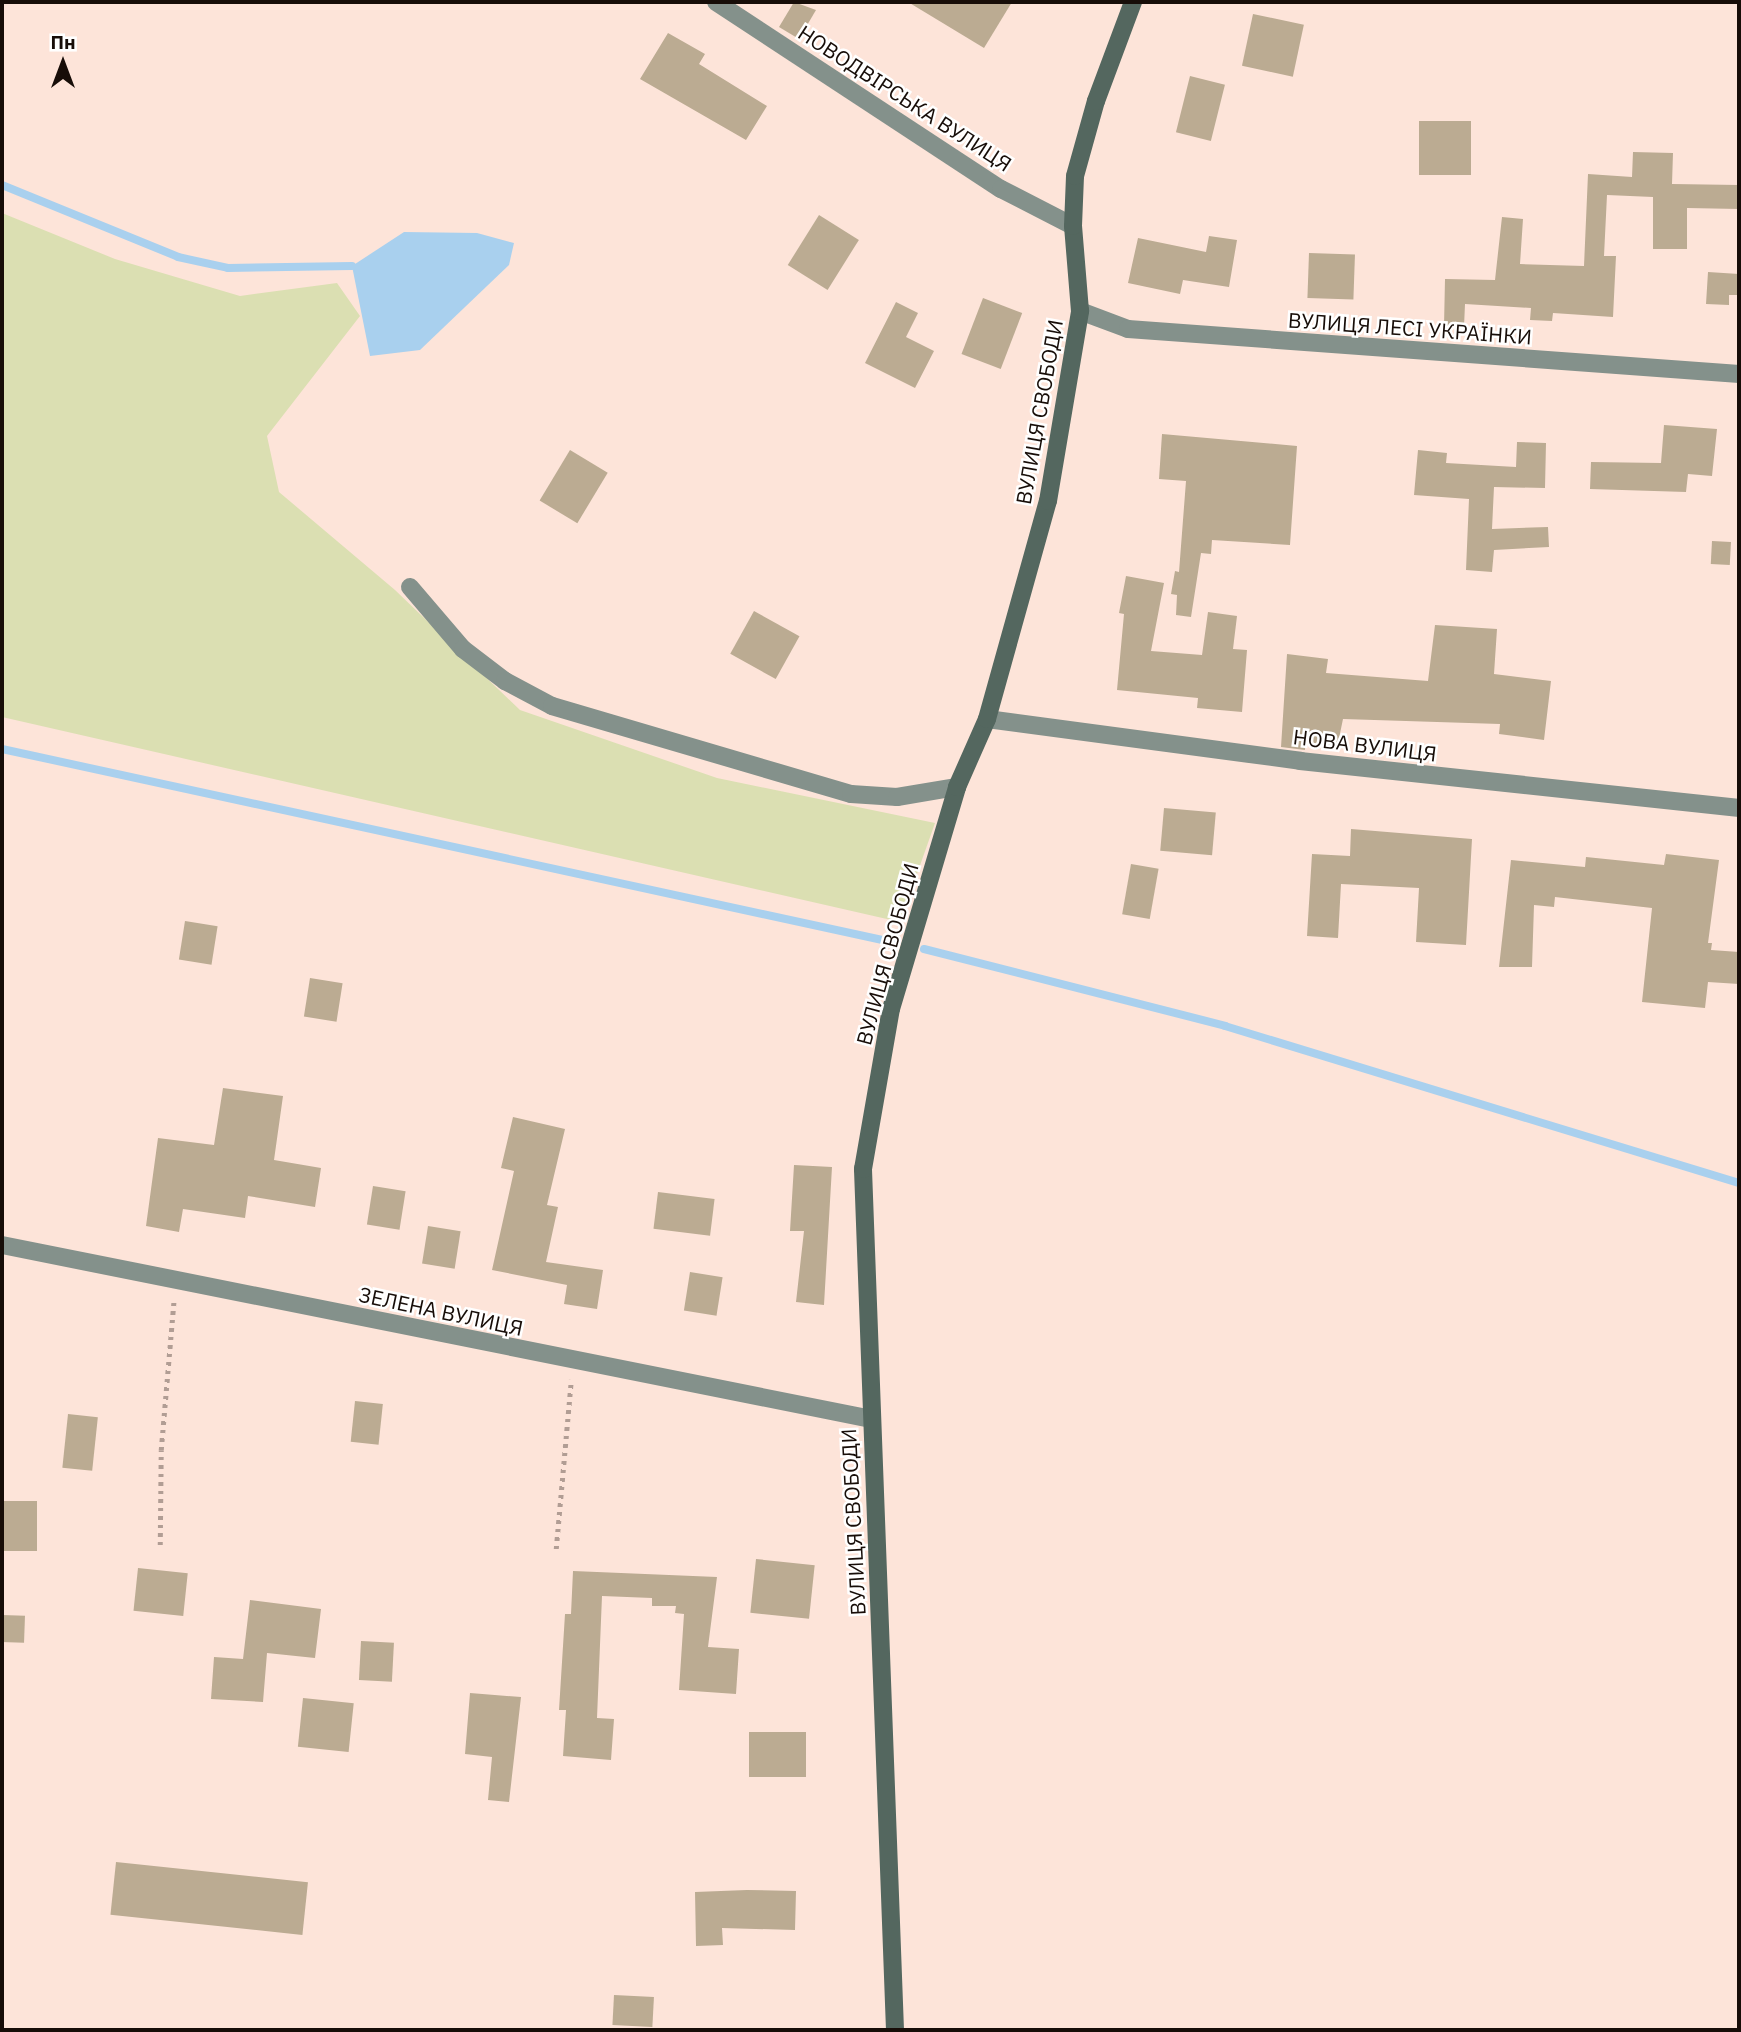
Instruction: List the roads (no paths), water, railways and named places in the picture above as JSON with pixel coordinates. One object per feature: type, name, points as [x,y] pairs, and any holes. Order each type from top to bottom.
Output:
[{"type":"main road","name":"ВУЛИЦЯ СВОБОДИ","points":[[895,2030],[863,1168],[891,1009],[957,787],[987,719],[1048,502],[1080,311],[1073,226],[1082,151],[1133,2]]},
{"type":"street","name":"НОВОДВІРСЬКА ВУЛИЦЯ","points":[[716,2],[1001,189],[1073,226]]},
{"type":"street","name":"ВУЛИЦЯ ЛЕСІ УКРАЇНКИ","points":[[1080,311],[1128,329],[1739,374]]},
{"type":"street","points":[[410,587],[463,649],[505,681],[552,706],[851,794],[897,797],[957,787]]},
{"type":"street","name":"НОВА ВУЛИЦЯ","points":[[987,719],[1314,762],[1739,808]]},
{"type":"street","name":"ЗЕЛЕНА ВУЛИЦЯ","points":[[2,1245],[572,1362],[871,1419]]},
{"type":"water","points":[[404,232],[477,233],[514,243],[509,265],[420,350],[370,356],[352,266]]},
{"type":"waterway","points":[[2,185],[178,257],[228,268],[352,266]]},
{"type":"waterway","points":[[2,749],[896,943]]},
{"type":"waterway","points":[[924,949],[1225,1026],[1739,1183]]}]
